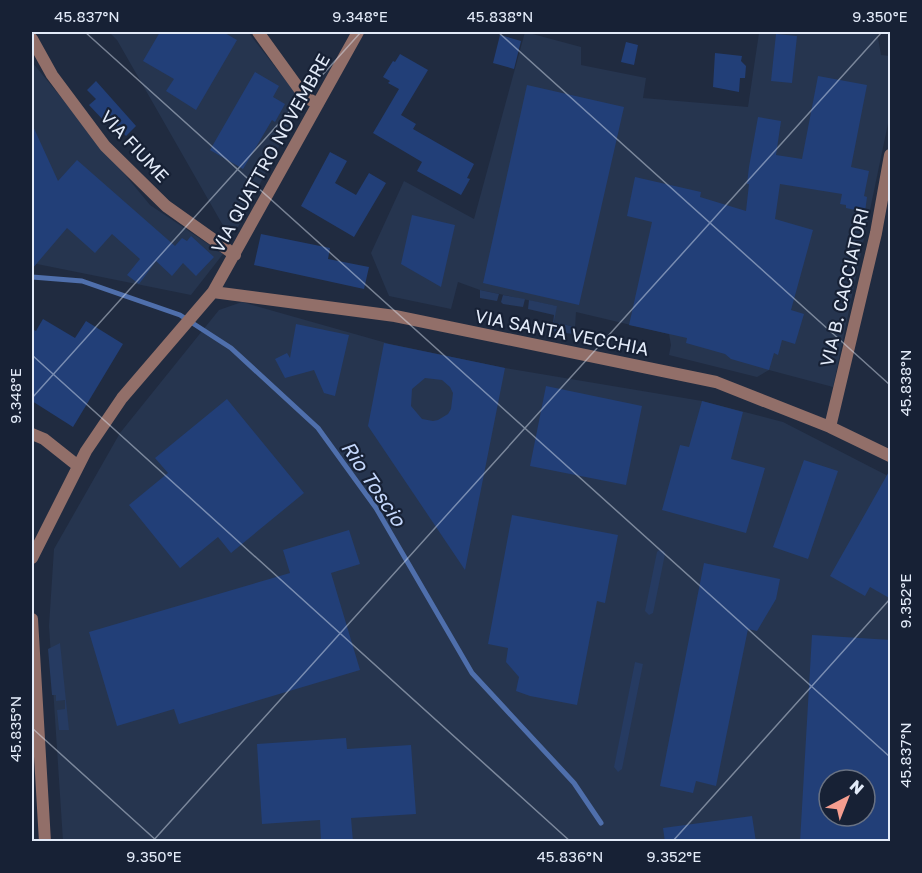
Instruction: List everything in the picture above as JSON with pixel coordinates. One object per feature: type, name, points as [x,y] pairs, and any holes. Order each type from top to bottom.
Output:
[{"type":"street","points":[[258,32],[305,97],[318,104]]},
{"type":"street","name":"VIA QUATTRO NOVEMBRE","points":[[32,558],[86,451],[122,398],[213,292],[358,32]]},
{"type":"street","name":"VIA FIUME","points":[[32,39],[52,75],[105,146],[166,206],[235,255]]},
{"type":"street","name":"VIA B. CACCIATORI","points":[[830,427],[876,233],[891,155]]},
{"type":"street","points":[[876,233],[891,227]]},
{"type":"street","name":"VIA SANTA VECCHIA","points":[[213,292],[395,316],[716,382],[830,427],[891,456]]},
{"type":"street","points":[[32,434],[44,439],[78,466]]},
{"type":"street","points":[[32,620],[45,842]]},
{"type":"shaded area","points":[[109,32],[248,32],[302,101],[237,229],[225,229],[117,40]]},
{"type":"shaded area","points":[[525,32],[581,47],[581,65],[646,78],[643,98],[748,107],[759,33],[877,32],[881,55],[890,56],[890,114],[833,387],[769,370],[757,377],[669,355],[671,345],[669,334],[576,312],[575,327],[554,322],[556,306],[480,290],[458,282],[451,309],[389,296],[371,253],[404,181],[474,219]]},
{"type":"shaded area","points":[[32,62],[150,205],[223,254],[191,295],[32,263]]},
{"type":"shaded area","points":[[480,290],[499,294],[497,301],[480,298]]},
{"type":"shaded area","points":[[503,295],[525,299],[523,307],[503,304],[501,302]]},
{"type":"shaded area","points":[[529,300],[557,306],[554,322],[575,327],[573,334],[552,331],[554,315],[528,309]]},
{"type":"shaded area","points":[[242,302],[390,344],[505,368],[702,401],[783,422],[890,477],[890,841],[63,841],[49,626],[54,549],[120,433],[219,310]]},
{"type":"shaded area","points":[[659,550],[664,551],[665,554],[653,613],[649,615],[645,611]]},
{"type":"shaded area","points":[[60,643],[69,730],[59,730],[57,710],[65,709],[65,700],[56,701],[56,695],[52,695],[48,649]]},
{"type":"shaded area","points":[[635,662],[643,664],[622,769],[618,772],[614,767]]},
{"type":"building","points":[[160,32],[223,32],[237,40],[196,110],[166,91],[174,79],[143,61]]},
{"type":"building","points":[[776,34],[797,36],[792,83],[771,81]]},
{"type":"building","points":[[500,35],[521,41],[514,69],[493,63]]},
{"type":"building","points":[[626,42],[638,45],[634,65],[621,62]]},
{"type":"building","points":[[715,53],[742,56],[741,61],[746,66],[745,78],[740,78],[739,92],[713,87]]},
{"type":"building","points":[[400,54],[428,70],[401,115],[416,124],[413,129],[474,164],[467,178],[470,179],[461,195],[417,171],[422,162],[373,133],[399,89],[383,77]]},
{"type":"building","points":[[255,72],[279,86],[273,97],[285,104],[275,122],[272,120],[243,169],[210,150]]},
{"type":"building","points":[[818,76],[867,85],[851,167],[869,171],[864,196],[867,197],[865,212],[846,208],[846,205],[840,204],[842,194],[780,184],[775,219],[813,230],[791,310],[804,314],[795,344],[782,340],[778,355],[774,353],[769,370],[686,343],[687,338],[629,325],[652,222],[627,216],[635,177],[701,192],[700,197],[746,211],[749,167],[758,117],[781,121],[776,155],[802,159]]},
{"type":"building","points":[[96,81],[136,126],[126,136],[109,118],[105,122],[89,105],[96,99],[87,90]]},
{"type":"building","points":[[527,85],[624,107],[579,305],[483,283]]},
{"type":"building","points":[[32,124],[58,181],[77,160],[175,246],[182,238],[187,241],[191,236],[214,257],[196,276],[183,263],[172,276],[156,261],[139,284],[127,275],[140,259],[112,234],[95,253],[67,228],[32,269]]},
{"type":"building","points":[[330,152],[347,161],[335,183],[356,195],[369,173],[386,183],[354,237],[301,206]]},
{"type":"building","points":[[412,215],[455,225],[441,287],[401,264]]},
{"type":"building","points":[[261,234],[330,248],[328,259],[369,267],[364,289],[254,265]]},
{"type":"building","points":[[43,319],[75,338],[86,321],[123,344],[73,427],[32,401],[32,329],[36,331]]},
{"type":"building","points":[[296,324],[349,335],[335,396],[324,393],[314,370],[285,378],[275,359],[287,353],[290,358]]},
{"type":"building","points":[[384,343],[505,368],[465,570],[368,426]],"holes":[[[425,378],[442,380],[453,393],[451,409],[448,414],[438,420],[422,419],[411,406],[412,389]]]},
{"type":"building","points":[[546,386],[642,406],[626,485],[530,466]]},
{"type":"building","points":[[227,399],[304,493],[231,553],[218,537],[180,568],[129,505],[168,473],[155,458]]},
{"type":"building","points":[[702,401],[743,412],[731,459],[765,468],[746,533],[662,510],[680,445],[689,447]]},
{"type":"building","points":[[804,460],[838,471],[808,559],[773,547]]},
{"type":"building","points":[[891,468],[891,599],[870,587],[865,596],[830,576]]},
{"type":"building","points":[[512,515],[618,535],[605,603],[597,601],[577,705],[516,691],[519,677],[506,662],[508,648],[488,644]]},
{"type":"building","points":[[349,530],[360,564],[331,573],[360,670],[179,724],[174,709],[117,726],[89,632],[290,573],[283,550]]},
{"type":"building","points":[[704,563],[780,579],[776,599],[757,631],[748,629],[716,786],[696,781],[693,793],[660,786]]},
{"type":"building","points":[[812,635],[891,640],[891,842],[800,842]]},
{"type":"building","points":[[346,738],[347,749],[411,745],[416,814],[351,818],[353,842],[321,842],[320,820],[262,824],[257,744]]},
{"type":"building","points":[[752,816],[756,842],[665,842],[663,828]]},
{"type":"waterway","name":"Rio Toscio","points":[[32,277],[82,281],[180,315],[231,348],[318,428],[376,508],[472,673],[574,783],[601,823]]}]
